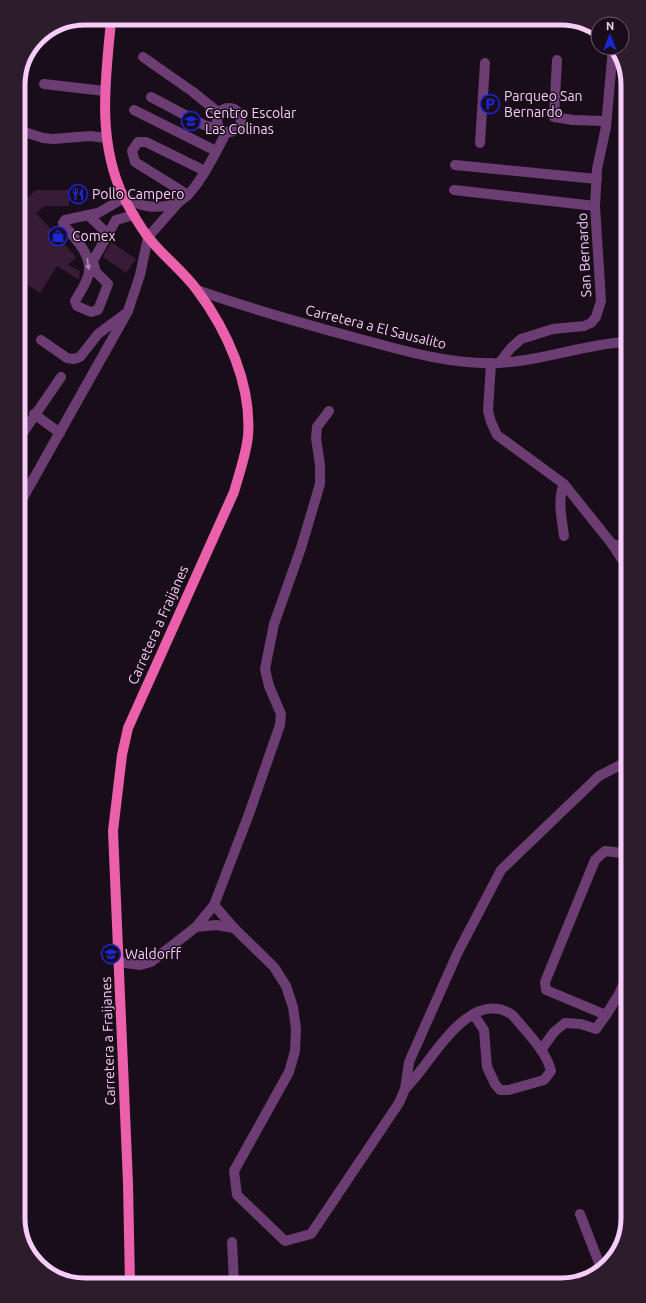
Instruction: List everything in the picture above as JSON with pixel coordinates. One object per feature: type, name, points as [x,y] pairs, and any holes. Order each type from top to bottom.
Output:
[{"type":"main road","name":"Carretera a Fraijanes","points":[[111,25],[104,91],[106,138],[114,172],[124,198],[148,237],[197,290],[221,329],[237,364],[243,382],[248,413],[248,437],[234,492],[128,728],[122,755],[112,831],[128,1183],[130,1278]]},
{"type":"street","name":"San Bernardo","points":[[495,363],[521,339],[553,329],[584,326],[591,323],[596,317],[601,301],[596,206],[597,174],[606,127],[612,56]]},
{"type":"street","points":[[143,57],[193,92],[219,113]]},
{"type":"street","points":[[557,60],[554,117],[573,120],[604,121],[606,127]]},
{"type":"street","points":[[480,143],[485,63]]},
{"type":"street","points":[[44,84],[104,91]]},
{"type":"street","points":[[25,494],[128,312],[140,274],[148,237],[184,198],[204,171],[216,151],[222,130],[217,118],[219,113],[222,110],[232,108],[236,110],[242,118],[242,123],[236,131],[222,130],[214,128],[204,125],[151,97]]},
{"type":"street","points":[[134,110],[216,151]]},
{"type":"street","points":[[25,132],[43,138],[53,139],[90,136],[106,138]]},
{"type":"street","points":[[184,198],[135,162],[132,151],[134,146],[138,142],[146,142],[204,171]]},
{"type":"street","points":[[456,165],[597,174]]},
{"type":"street","points":[[454,190],[596,206]]},
{"type":"street","points":[[134,215],[116,220],[94,259],[93,262],[96,272],[107,283],[108,288],[98,310],[91,312],[77,306],[75,301],[87,278],[89,264],[88,258],[63,223],[65,220],[98,213],[124,198],[146,206],[162,206],[184,198]]},
{"type":"street","points":[[88,215],[108,234]]},
{"type":"street","name":"Carretera a El Sausalito","points":[[197,290],[235,304],[287,319],[416,354],[453,361],[495,363],[529,360],[621,342]]},
{"type":"street","points":[[41,340],[67,358],[74,359],[80,357],[98,334],[128,312]]},
{"type":"street","points":[[495,363],[488,411],[497,435],[564,484],[612,544],[621,558]]},
{"type":"street","points":[[25,429],[34,414],[61,378]]},
{"type":"street","points":[[118,962],[140,965],[151,962],[196,927],[214,905],[249,814],[280,725],[281,714],[268,686],[265,669],[274,624],[301,548],[320,484],[320,465],[316,438],[317,427],[329,411]]},
{"type":"street","points":[[34,414],[60,433]]},
{"type":"street","points":[[564,484],[561,490],[564,536]]},
{"type":"street","points":[[612,544],[621,545]]},
{"type":"street","points":[[214,905],[234,928],[274,967],[286,986],[293,1006],[296,1028],[295,1051],[289,1072],[234,1171],[237,1195],[284,1240],[311,1234],[399,1103],[405,1089],[409,1062],[412,1055],[458,952],[501,870],[599,776],[621,765]]},
{"type":"street","points":[[606,1015],[546,990],[545,982],[595,860],[605,851],[621,853]]},
{"type":"street","points":[[196,927],[216,925],[234,928]]},
{"type":"street","points":[[541,1050],[554,1032],[565,1023],[581,1024],[596,1028],[606,1015],[621,990]]},
{"type":"street","points":[[405,1089],[413,1081],[440,1044],[473,1014],[485,1009],[496,1009],[512,1014],[549,1061],[551,1071],[544,1080],[509,1090],[500,1090],[495,1084],[487,1067],[484,1030],[473,1014]]},
{"type":"street","points":[[580,1214],[600,1265]]},
{"type":"street","points":[[232,1242],[234,1278]]},
{"type":"building","points":[[36,190],[69,190],[69,206],[45,206],[36,213],[76,257],[68,265],[80,271],[79,280],[57,266],[40,293],[25,283],[25,200]]},
{"type":"building","points":[[111,242],[136,259],[126,273],[103,257]]},
{"type":"place","name":"Parqueo San Bernardo","points":[[490,104]]},
{"type":"place","name":"Centro Escolar Las Colinas","points":[[191,121]]},
{"type":"place","name":"Pollo Campero","points":[[78,194]]},
{"type":"place","name":"Comex","points":[[58,236]]},
{"type":"place","name":"Waldorff","points":[[111,954]]}]
